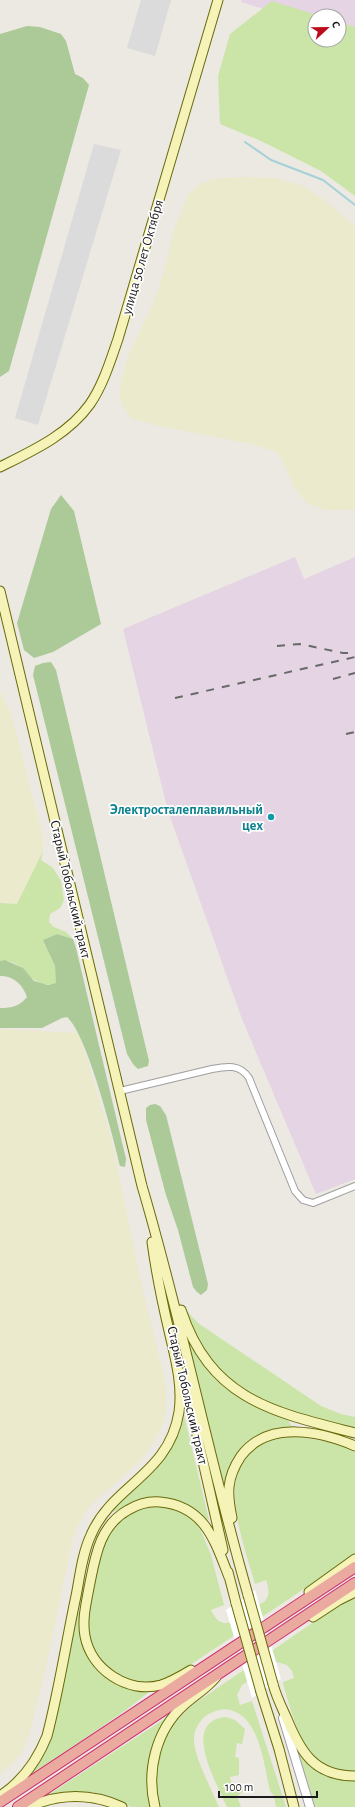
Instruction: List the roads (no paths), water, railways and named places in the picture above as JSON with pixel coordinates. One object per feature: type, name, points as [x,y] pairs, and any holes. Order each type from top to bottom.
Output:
[{"type":"highway","points":[[0,1802],[211,1664],[355,1567]]},
{"type":"highway","points":[[18,1807],[290,1628],[355,1583]]},
{"type":"main road","name":"улица 50 лет Октября","points":[[0,468],[41,446],[66,429],[86,410],[103,381],[118,340],[218,0]]},
{"type":"main road","name":"Старый Тобольский тракт","points":[[0,591],[155,1240],[242,1576],[274,1687],[295,1739],[306,1756],[317,1766],[330,1772],[355,1776]]},
{"type":"main road","name":"Старый Тобольский тракт","points":[[155,1240],[229,1577],[261,1692],[279,1749],[294,1807]]},
{"type":"main road","points":[[155,1240],[188,1329],[201,1353],[219,1375],[242,1395],[270,1409],[290,1416],[355,1433]]},
{"type":"main road","points":[[0,1796],[19,1781],[31,1767],[47,1736],[82,1562],[91,1533],[104,1514],[160,1457],[172,1436],[178,1419],[180,1392],[177,1370],[155,1271],[155,1240]]},
{"type":"main road","points":[[242,1576],[229,1488],[233,1470],[244,1453],[253,1444],[265,1437],[289,1431],[321,1436],[355,1446]]},
{"type":"main road","points":[[211,1664],[193,1669],[161,1685],[153,1686],[130,1684],[118,1680],[108,1673],[92,1655],[86,1637],[84,1615],[93,1568],[101,1539],[113,1521],[131,1508],[158,1502],[176,1505],[185,1509],[201,1521],[215,1541],[229,1577]]},
{"type":"main road","points":[[286,1613],[296,1601],[355,1559]]},
{"type":"main road","points":[[290,1628],[308,1620],[339,1600],[355,1592]]},
{"type":"main road","points":[[155,1807],[151,1788],[152,1771],[155,1754],[162,1736],[178,1711],[207,1688],[218,1675]]},
{"type":"main road","points":[[29,1807],[49,1799],[77,1796],[100,1798],[122,1807]]},
{"type":"street","points":[[120,1091],[212,1068],[228,1066],[239,1068],[245,1071],[249,1078],[295,1191],[300,1197],[313,1203],[355,1186]]},
{"type":"street","points":[[274,1687],[310,1807]]},
{"type":"street","points":[[279,1749],[298,1807]]},
{"type":"waterway","points":[[245,142],[271,160],[323,180],[355,205]]},
{"type":"railway","points":[[277,646],[300,644],[343,653],[355,653]]},
{"type":"railway","points":[[175,698],[355,657]]},
{"type":"railway","points":[[333,679],[355,673]]},
{"type":"railway","points":[[346,734],[355,732]]},
{"type":"place","name":"Электросталеплавильный цех","points":[[271,817]]}]
